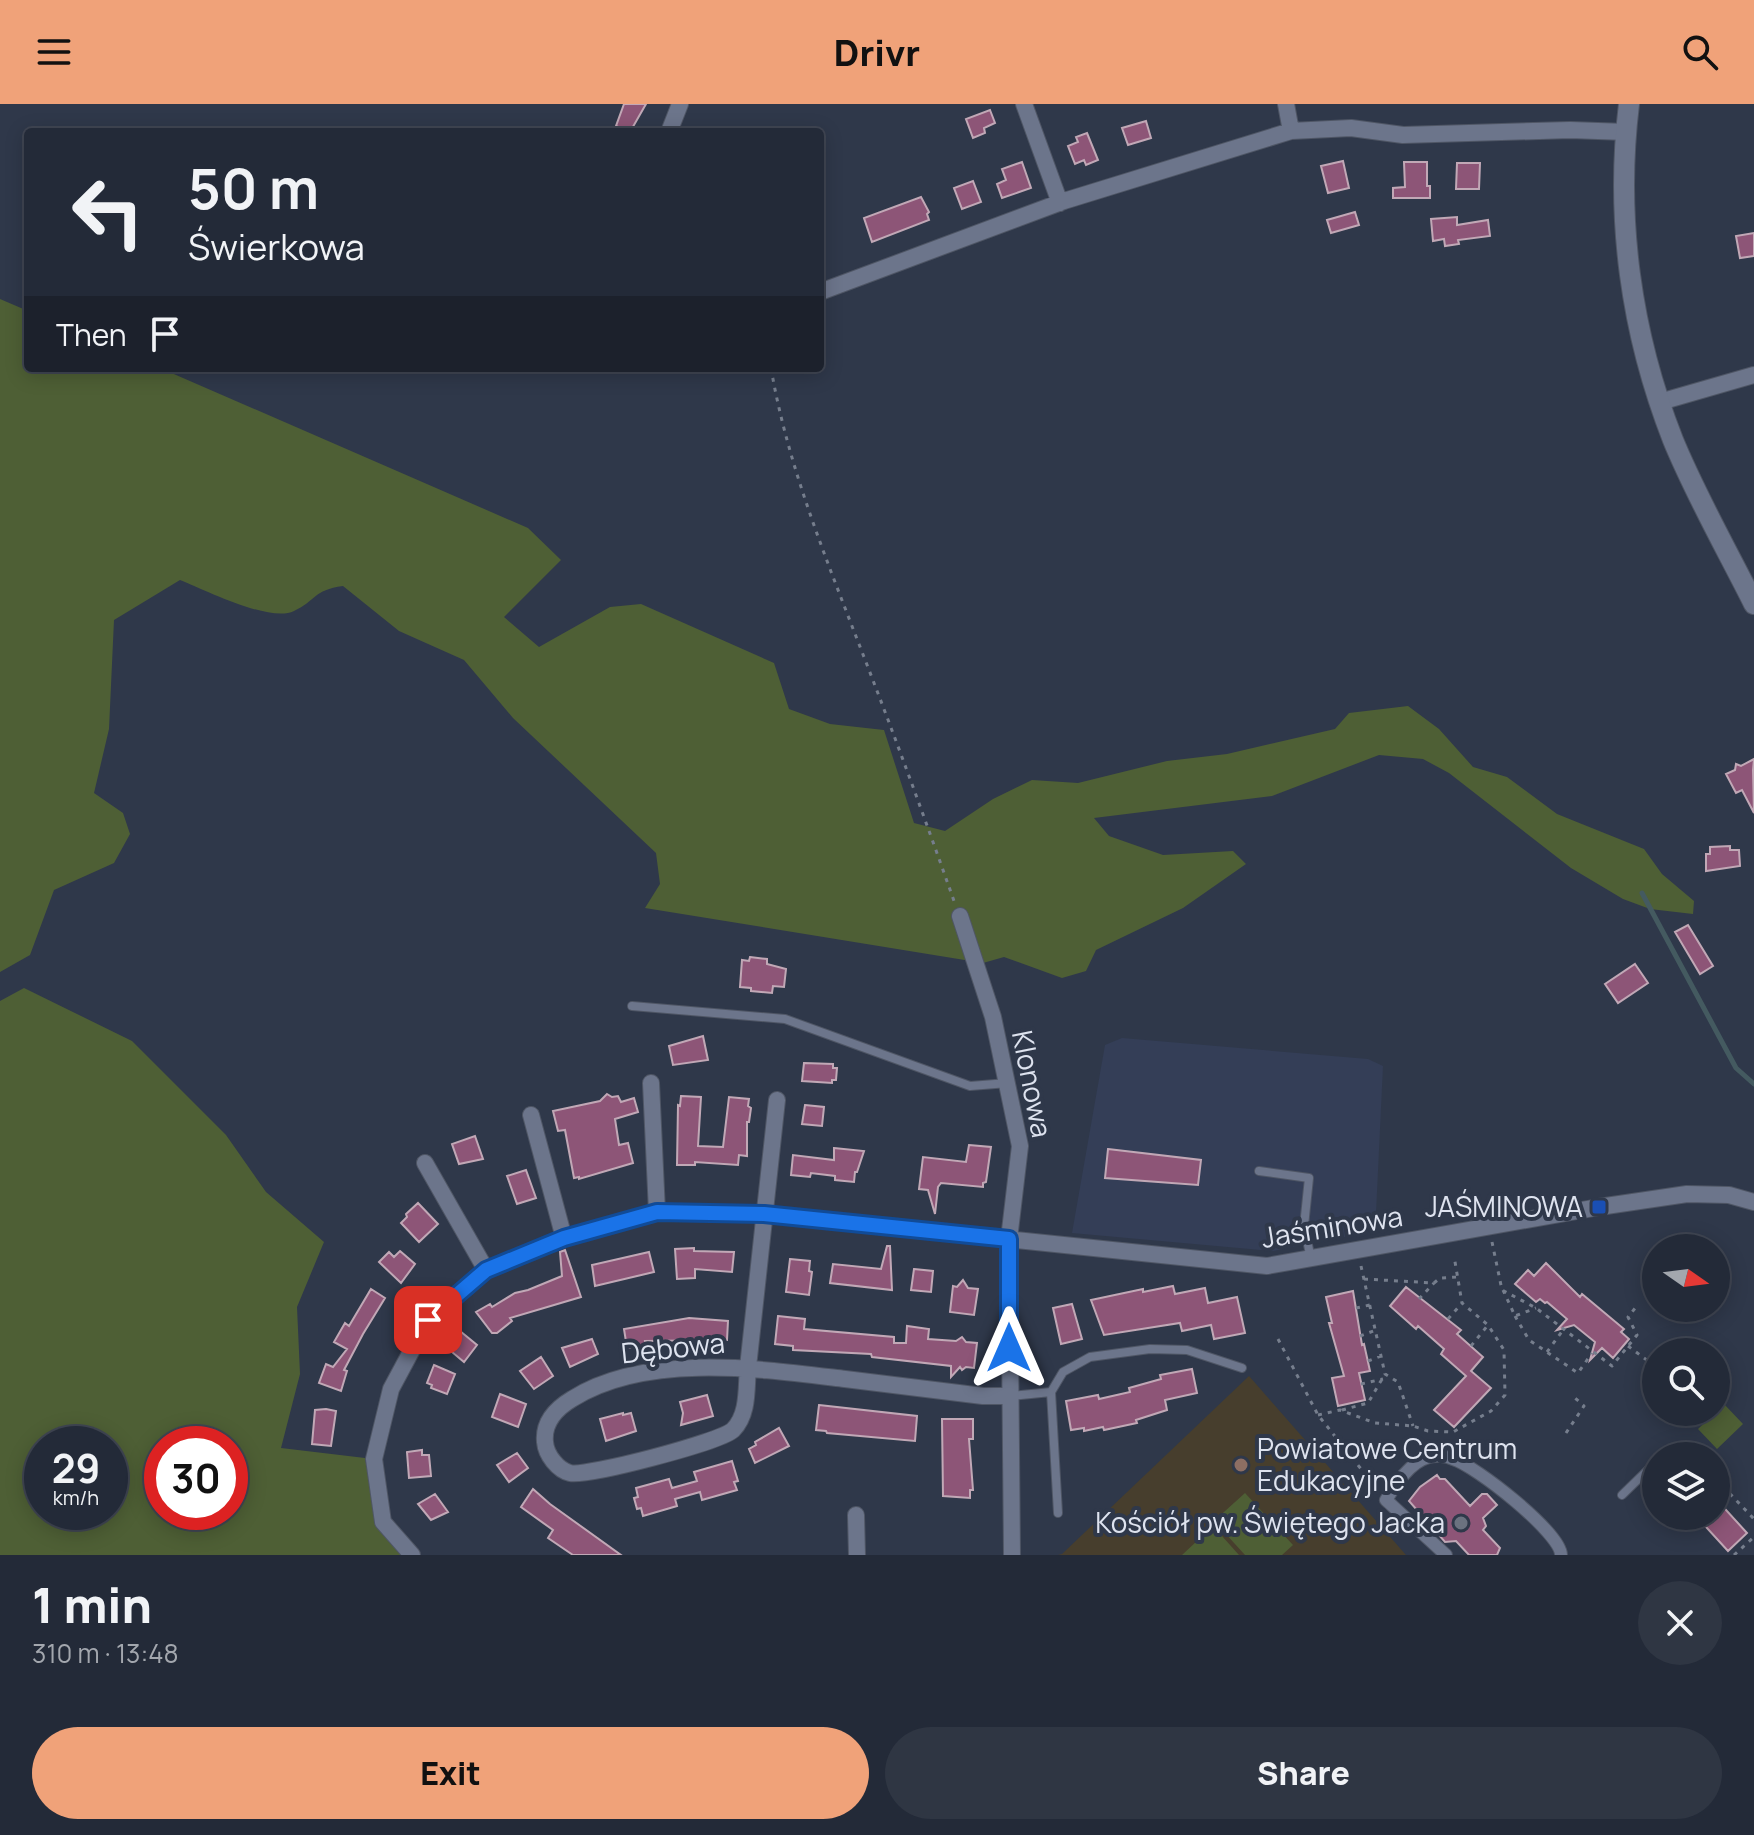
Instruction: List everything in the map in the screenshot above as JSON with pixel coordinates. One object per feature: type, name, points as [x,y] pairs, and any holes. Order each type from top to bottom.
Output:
[{"type":"main road","points":[[1629,104],[1624,205],[1629,272],[1639,328],[1660,402],[1687,471],[1754,604]]},
{"type":"street","points":[[671,128],[680,104]]},
{"type":"street","points":[[1024,104],[1060,203]]},
{"type":"street","points":[[1286,104],[1291,131]]},
{"type":"street","points":[[824,291],[1060,203],[1291,131],[1351,128],[1403,135],[1570,130],[1626,132]]},
{"type":"street","points":[[1660,402],[1754,375]]},
{"type":"street","name":"Klonowa","points":[[960,916],[993,1017],[1020,1146],[1009,1239],[1012,1555]]},
{"type":"street","points":[[651,1083],[657,1212]]},
{"type":"street","points":[[748,1367],[777,1100]]},
{"type":"street","points":[[531,1115],[564,1238]]},
{"type":"street","points":[[425,1163],[486,1270]]},
{"type":"street","name":"Jaśminowa","points":[[412,1555],[383,1522],[374,1459],[391,1389],[428,1320],[486,1270],[564,1238],[657,1212],[764,1214],[1250,1266],[1311,1260],[1599,1207],[1687,1194],[1729,1195],[1754,1202]]},
{"type":"street","name":"Dębowa","points":[[748,1367],[744,1412],[730,1433],[587,1474],[559,1468],[549,1455],[545,1442],[547,1426],[556,1409],[596,1386],[642,1374],[748,1367],[983,1396],[1010,1396]]},
{"type":"street","points":[[1446,1555],[1386,1500],[1415,1464],[1427,1457],[1455,1459],[1495,1483],[1550,1534],[1561,1548],[1561,1555]]},
{"type":"street","points":[[856,1515],[857,1555]]},
{"type":"lane","points":[[632,1006],[785,1019],[970,1086],[1008,1083]]},
{"type":"lane","points":[[1259,1171],[1309,1178],[1304,1226],[1311,1260]]},
{"type":"lane","points":[[1058,1513],[1051,1392],[1063,1372],[1090,1357],[1150,1349],[1187,1350],[1242,1368]]},
{"type":"lane","points":[[1010,1396],[1051,1392]]},
{"type":"lane","points":[[1622,1495],[1642,1476]]},
{"type":"path","points":[[772,372],[780,420],[819,540],[907,767],[960,916]]},
{"type":"path","points":[[1492,1242],[1503,1290],[1529,1340],[1578,1373],[1592,1353]]},
{"type":"path","points":[[1318,1415],[1368,1403],[1384,1377],[1358,1251]]},
{"type":"path","points":[[1340,1410],[1375,1423],[1453,1432],[1491,1411],[1505,1395],[1504,1350],[1488,1325],[1462,1303],[1454,1256]]},
{"type":"path","points":[[1419,1299],[1440,1278],[1457,1277]]},
{"type":"path","points":[[1364,1279],[1434,1283]]},
{"type":"path","points":[[1503,1290],[1536,1308],[1612,1366],[1637,1335],[1628,1317],[1636,1307]]},
{"type":"path","points":[[1448,1319],[1462,1303]]},
{"type":"path","points":[[1356,1308],[1370,1305]]},
{"type":"path","points":[[1515,1316],[1536,1308]]},
{"type":"path","points":[[1471,1346],[1488,1325]]},
{"type":"path","points":[[1360,1336],[1376,1330]]},
{"type":"path","points":[[1547,1352],[1563,1330]]},
{"type":"path","points":[[1278,1339],[1318,1415],[1386,1500]]},
{"type":"path","points":[[1628,1346],[1642,1356]]},
{"type":"path","points":[[1368,1361],[1381,1356]]},
{"type":"path","points":[[1361,1384],[1384,1377],[1398,1382],[1413,1426]]},
{"type":"path","points":[[1566,1433],[1584,1406],[1575,1398]]},
{"type":"path","points":[[1730,1494],[1754,1519]]},
{"type":"path","points":[[1734,1555],[1754,1537]]},
{"type":"shaded area","points":[[1122,1038],[1368,1059],[1383,1066],[1376,1213],[1349,1221],[1349,1236],[1273,1251],[1072,1233],[1105,1045]]},
{"type":"shaded area","name":"Powiatowe Centrum Edukacyjne","points":[[1249,1376],[1406,1555],[1058,1555],[1062,1554]]},
{"type":"green space","points":[[0,299],[24,309],[24,372],[169,372],[528,528],[561,560],[504,617],[539,647],[610,607],[641,604],[774,663],[789,709],[830,724],[884,730],[914,823],[945,831],[993,799],[1032,780],[1078,783],[1167,761],[1227,754],[1335,729],[1349,713],[1408,706],[1439,729],[1473,767],[1507,777],[1557,814],[1644,849],[1662,874],[1694,901],[1693,914],[1650,909],[1623,899],[1571,868],[1449,773],[1423,759],[1379,755],[1272,796],[1094,818],[1109,836],[1163,855],[1233,851],[1246,864],[1183,908],[1096,950],[1086,971],[1062,978],[1004,957],[983,963],[645,908],[660,884],[656,853],[513,718],[464,660],[399,631],[343,586],[326,590],[294,611],[283,614],[237,604],[180,580],[114,620],[109,729],[94,793],[123,813],[130,834],[114,863],[54,890],[30,955],[0,972]]},
{"type":"green space","points":[[24,988],[132,1041],[226,1135],[266,1192],[324,1242],[297,1307],[300,1374],[281,1448],[365,1458],[378,1526],[402,1555],[0,1555],[0,1001]]},
{"type":"green space","points":[[1730,1410],[1743,1424],[1724,1442],[1710,1442],[1698,1429],[1701,1426],[1730,1426]]},
{"type":"green space","points":[[1245,1493],[1293,1545],[1282,1555],[1245,1555],[1214,1521]]},
{"type":"green space","points":[[1213,1526],[1239,1555],[1182,1555]]},
{"type":"building","points":[[624,104],[646,104],[632,128],[616,126]]},
{"type":"building","points":[[990,110],[995,123],[984,128],[985,133],[973,138],[966,119]]},
{"type":"building","points":[[1146,121],[1151,138],[1128,145],[1122,128]]},
{"type":"building","points":[[1087,133],[1098,160],[1086,165],[1084,160],[1075,164],[1068,146],[1078,142],[1076,137]]},
{"type":"building","points":[[1343,161],[1349,188],[1328,193],[1321,166]]},
{"type":"building","points":[[1022,162],[1031,188],[1002,198],[997,184],[1006,180],[1002,169]]},
{"type":"building","points":[[1404,162],[1427,162],[1430,198],[1393,198],[1393,188],[1405,187]]},
{"type":"building","points":[[1457,163],[1480,163],[1479,189],[1456,189]]},
{"type":"building","points":[[973,181],[981,202],[962,209],[954,188]]},
{"type":"building","points":[[921,197],[929,212],[929,220],[872,242],[864,218]]},
{"type":"building","points":[[1355,212],[1359,225],[1331,233],[1327,220]]},
{"type":"building","points":[[1457,217],[1457,225],[1488,220],[1490,236],[1458,240],[1459,244],[1445,246],[1444,239],[1433,241],[1431,219]]},
{"type":"building","points":[[1754,233],[1754,256],[1740,258],[1736,236]]},
{"type":"building","points":[[1754,759],[1754,813],[1742,790],[1736,793],[1726,774],[1735,770],[1736,764],[1741,766]]},
{"type":"building","points":[[1730,846],[1730,850],[1739,850],[1740,866],[1706,871],[1706,854],[1710,854],[1710,847]]},
{"type":"building","points":[[1688,925],[1713,966],[1700,974],[1675,932]]},
{"type":"building","points":[[750,957],[767,959],[767,964],[786,969],[784,987],[773,986],[772,993],[740,987],[742,960],[749,961]]},
{"type":"building","points":[[1635,964],[1648,983],[1618,1003],[1605,984]]},
{"type":"building","points":[[703,1036],[708,1060],[673,1065],[669,1046]]},
{"type":"building","points":[[804,1063],[833,1064],[833,1068],[837,1068],[836,1080],[832,1083],[802,1081]]},
{"type":"building","points":[[607,1094],[618,1096],[621,1102],[634,1098],[638,1112],[615,1119],[619,1145],[628,1143],[633,1163],[574,1178],[565,1130],[558,1131],[553,1111],[600,1101]]},
{"type":"building","points":[[681,1096],[701,1097],[698,1146],[723,1147],[729,1097],[749,1099],[747,1156],[739,1155],[738,1165],[695,1162],[695,1165],[677,1165],[678,1105]]},
{"type":"building","points":[[805,1105],[824,1107],[822,1126],[802,1124]]},
{"type":"building","points":[[475,1136],[483,1159],[459,1164],[452,1144]]},
{"type":"building","points":[[969,1145],[991,1147],[986,1182],[983,1187],[941,1183],[935,1214],[928,1190],[919,1189],[923,1157],[966,1162]]},
{"type":"building","points":[[834,1148],[864,1151],[854,1182],[811,1173],[810,1177],[791,1175],[793,1155],[834,1160]]},
{"type":"building","points":[[1108,1149],[1201,1160],[1198,1185],[1105,1178]]},
{"type":"building","points":[[526,1170],[536,1198],[517,1204],[507,1176]]},
{"type":"building","points":[[418,1203],[438,1224],[419,1242],[401,1223]]},
{"type":"building","points":[[887,1246],[890,1246],[892,1290],[830,1283],[833,1264],[881,1269]]},
{"type":"building","points":[[694,1248],[694,1251],[734,1252],[732,1272],[695,1269],[695,1278],[677,1279],[675,1249]]},
{"type":"building","points":[[565,1250],[581,1297],[510,1318],[512,1321],[497,1333],[492,1333],[476,1312],[490,1304],[492,1307],[515,1293],[562,1276],[560,1252]]},
{"type":"building","points":[[400,1251],[415,1264],[401,1283],[379,1262],[389,1252],[394,1257]]},
{"type":"building","points":[[649,1252],[654,1272],[595,1286],[592,1265]]},
{"type":"building","points":[[790,1259],[810,1261],[809,1295],[786,1292]]},
{"type":"building","points":[[1546,1263],[1580,1297],[1582,1294],[1624,1329],[1621,1332],[1629,1339],[1613,1358],[1602,1348],[1590,1360],[1595,1342],[1574,1325],[1557,1330],[1567,1319],[1547,1302],[1540,1299],[1536,1302],[1515,1284],[1528,1270],[1534,1276]]},
{"type":"building","points":[[914,1269],[933,1271],[931,1292],[911,1290]]},
{"type":"building","points":[[963,1280],[968,1288],[978,1289],[974,1315],[950,1312],[953,1286],[957,1287]]},
{"type":"building","points":[[1173,1286],[1175,1294],[1205,1288],[1208,1303],[1237,1297],[1245,1333],[1214,1339],[1211,1325],[1182,1331],[1180,1323],[1104,1335],[1091,1300]]},
{"type":"building","points":[[1406,1287],[1461,1330],[1457,1334],[1483,1357],[1471,1371],[1491,1388],[1454,1427],[1434,1410],[1466,1376],[1441,1354],[1444,1349],[1390,1306]]},
{"type":"building","points":[[371,1289],[385,1298],[344,1370],[347,1371],[341,1391],[319,1383],[326,1364],[333,1367],[347,1349],[334,1342],[345,1323],[349,1326]]},
{"type":"building","points":[[1353,1291],[1362,1345],[1370,1371],[1359,1373],[1365,1400],[1338,1406],[1332,1378],[1344,1376],[1329,1323],[1332,1323],[1326,1297]]},
{"type":"building","points":[[1072,1304],[1082,1339],[1061,1344],[1053,1308]]},
{"type":"building","points":[[778,1316],[805,1319],[804,1329],[894,1337],[894,1343],[906,1343],[907,1326],[929,1329],[928,1339],[956,1341],[962,1337],[966,1342],[977,1343],[974,1368],[962,1370],[960,1367],[951,1377],[951,1366],[872,1357],[871,1354],[793,1350],[793,1346],[775,1344]]},
{"type":"building","points":[[689,1318],[728,1321],[727,1340],[645,1341],[646,1346],[627,1348],[624,1329]]},
{"type":"building","points":[[460,1331],[477,1345],[464,1362],[446,1347]]},
{"type":"building","points":[[592,1339],[598,1354],[570,1367],[562,1348]]},
{"type":"building","points":[[541,1357],[553,1376],[534,1389],[520,1371]]},
{"type":"building","points":[[434,1365],[455,1374],[447,1394],[431,1388],[432,1385],[427,1383]]},
{"type":"building","points":[[1192,1369],[1197,1393],[1165,1400],[1167,1410],[1136,1420],[1137,1423],[1104,1430],[1103,1427],[1071,1430],[1066,1401],[1098,1395],[1099,1399],[1130,1392],[1129,1388],[1161,1379],[1160,1375]]},
{"type":"building","points":[[500,1394],[526,1404],[518,1427],[492,1417]]},
{"type":"building","points":[[707,1395],[713,1416],[681,1425],[683,1413],[680,1402]]},
{"type":"building","points":[[819,1405],[917,1416],[915,1441],[816,1430]]},
{"type":"building","points":[[315,1410],[336,1411],[331,1446],[312,1444]]},
{"type":"building","points":[[631,1413],[636,1431],[606,1441],[600,1419]]},
{"type":"building","points":[[942,1419],[973,1419],[973,1439],[969,1439],[973,1490],[970,1490],[970,1498],[943,1496]]},
{"type":"building","points":[[779,1428],[789,1446],[755,1463],[749,1449]]},
{"type":"building","points":[[422,1450],[422,1455],[429,1455],[431,1476],[409,1478],[407,1452]]},
{"type":"building","points":[[517,1453],[528,1468],[509,1482],[497,1465]]},
{"type":"building","points":[[732,1461],[738,1481],[734,1482],[737,1490],[702,1500],[700,1492],[675,1499],[677,1506],[643,1516],[641,1508],[637,1509],[634,1498],[638,1497],[636,1488],[669,1479],[672,1488],[697,1481],[694,1472]]},
{"type":"building","name":"Kościół pw. Świętego Jacka","points":[[1437,1475],[1445,1479],[1470,1506],[1482,1494],[1487,1494],[1497,1505],[1483,1518],[1486,1526],[1483,1530],[1500,1548],[1497,1555],[1469,1555],[1456,1541],[1445,1542],[1409,1501],[1420,1487]]},
{"type":"building","points":[[533,1489],[621,1555],[573,1555],[548,1538],[553,1530],[521,1507]]},
{"type":"building","points":[[435,1494],[448,1512],[431,1520],[418,1504]]},
{"type":"building","points":[[1730,1514],[1747,1533],[1728,1551],[1709,1530],[1730,1530]]},
{"type":"waterway","points":[[1642,893],[1736,1068],[1754,1084]]},
{"type":"place","name":"JAŚMINOWA","points":[[1599,1207]]},
{"type":"place","name":"Powiatowe Centrum Edukacyjne","points":[[1241,1465]]},
{"type":"place","name":"Kościół pw. Świętego Jacka","points":[[1461,1523]]},
{"type":"route","points":[[428,1320],[486,1270],[564,1238],[657,1212],[705,1211],[764,1214],[1009,1239],[1009,1348]]}]
